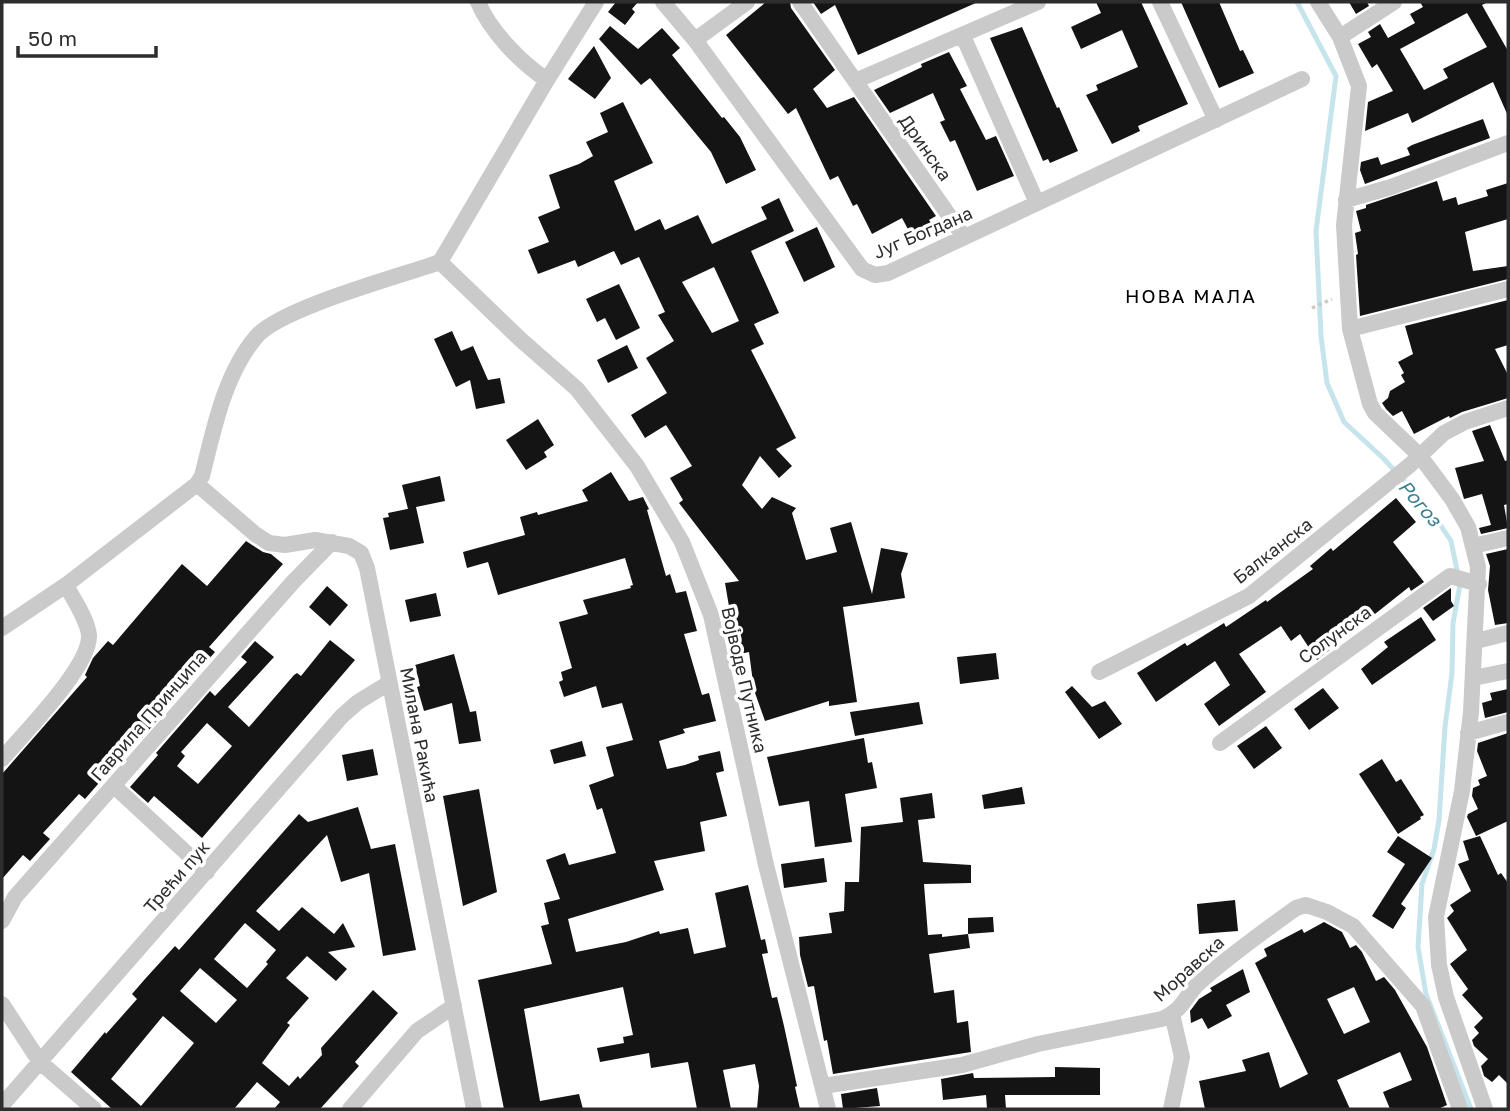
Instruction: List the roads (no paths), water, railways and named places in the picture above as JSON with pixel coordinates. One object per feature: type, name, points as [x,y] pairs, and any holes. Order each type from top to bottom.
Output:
[{"type":"street","points":[[478,2],[513,52],[528,68],[547,80]]},
{"type":"street","points":[[2,628],[66,585],[197,484],[202,476],[217,417],[231,382],[257,335],[287,316],[312,305],[440,262],[596,2]]},
{"type":"street","name":"Југ Богдана","points":[[663,2],[695,40],[862,269],[868,273],[882,275],[1302,79]]},
{"type":"street","points":[[695,40],[747,2]]},
{"type":"street","name":"Дринска","points":[[800,2],[964,237]]},
{"type":"street","points":[[855,81],[1038,2]]},
{"type":"street","points":[[1160,2],[1216,120]]},
{"type":"street","points":[[1318,2],[1340,37],[1359,86],[1344,225],[1350,329],[1370,404],[1415,461],[1458,508],[1468,527],[1478,567],[1466,580],[1476,641],[1462,792],[1436,917],[1439,965],[1446,997],[1485,1109]]},
{"type":"street","points":[[1340,37],[1394,2]]},
{"type":"street","points":[[962,36],[1037,203]]},
{"type":"street","points":[[1346,200],[1391,187],[1508,143]]},
{"type":"street","name":"Војводе Путника","points":[[440,262],[577,389],[637,466],[682,542],[711,615],[766,865],[828,1109]]},
{"type":"street","points":[[1350,329],[1508,289]]},
{"type":"street","points":[[1415,461],[1444,433],[1465,422],[1508,408]]},
{"type":"street","name":"Балканска","points":[[1099,672],[1249,596],[1415,461]]},
{"type":"street","name":"Милана Ракића","points":[[197,484],[255,534],[269,542],[285,545],[315,540],[349,546],[360,553],[367,568],[474,1109]]},
{"type":"street","points":[[1473,546],[1508,538]]},
{"type":"street","name":"Гаврила Принципа","points":[[2,921],[15,897],[293,582],[332,542]]},
{"type":"street","name":"Солунска","points":[[1220,743],[1466,580]]},
{"type":"street","points":[[2,759],[87,653],[89,635],[85,622],[66,585]]},
{"type":"street","points":[[1476,641],[1508,633]]},
{"type":"street","points":[[1473,678],[1508,671]]},
{"type":"street","name":"Трећи пук","points":[[2,1105],[342,716],[358,702],[390,682]]},
{"type":"street","points":[[1468,733],[1508,722]]},
{"type":"street","points":[[114,786],[207,872]]},
{"type":"street","name":"Моравска","points":[[824,1086],[962,1065],[1080,1035],[1157,1021],[1172,1014],[1186,1002],[1200,982],[1244,946],[1296,908],[1306,905],[1327,912],[1353,926],[1423,1006],[1460,1109]]},
{"type":"street","points":[[2,1004],[40,1062],[93,1109]]},
{"type":"street","points":[[350,1109],[417,1031],[453,1006]]},
{"type":"street","points":[[1171,1109],[1182,1058],[1172,1014]]},
{"type":"waterway","name":"Рогоз","points":[[1297,2],[1336,76],[1316,231],[1321,336],[1327,383],[1344,422],[1383,458],[1430,509],[1451,541],[1460,585],[1453,623],[1452,673],[1445,727],[1439,820],[1434,849],[1422,884],[1418,947],[1426,994],[1471,1109]]},
{"type":"district","name":"НОВА МАЛА","points":[[1191,296]]}]
